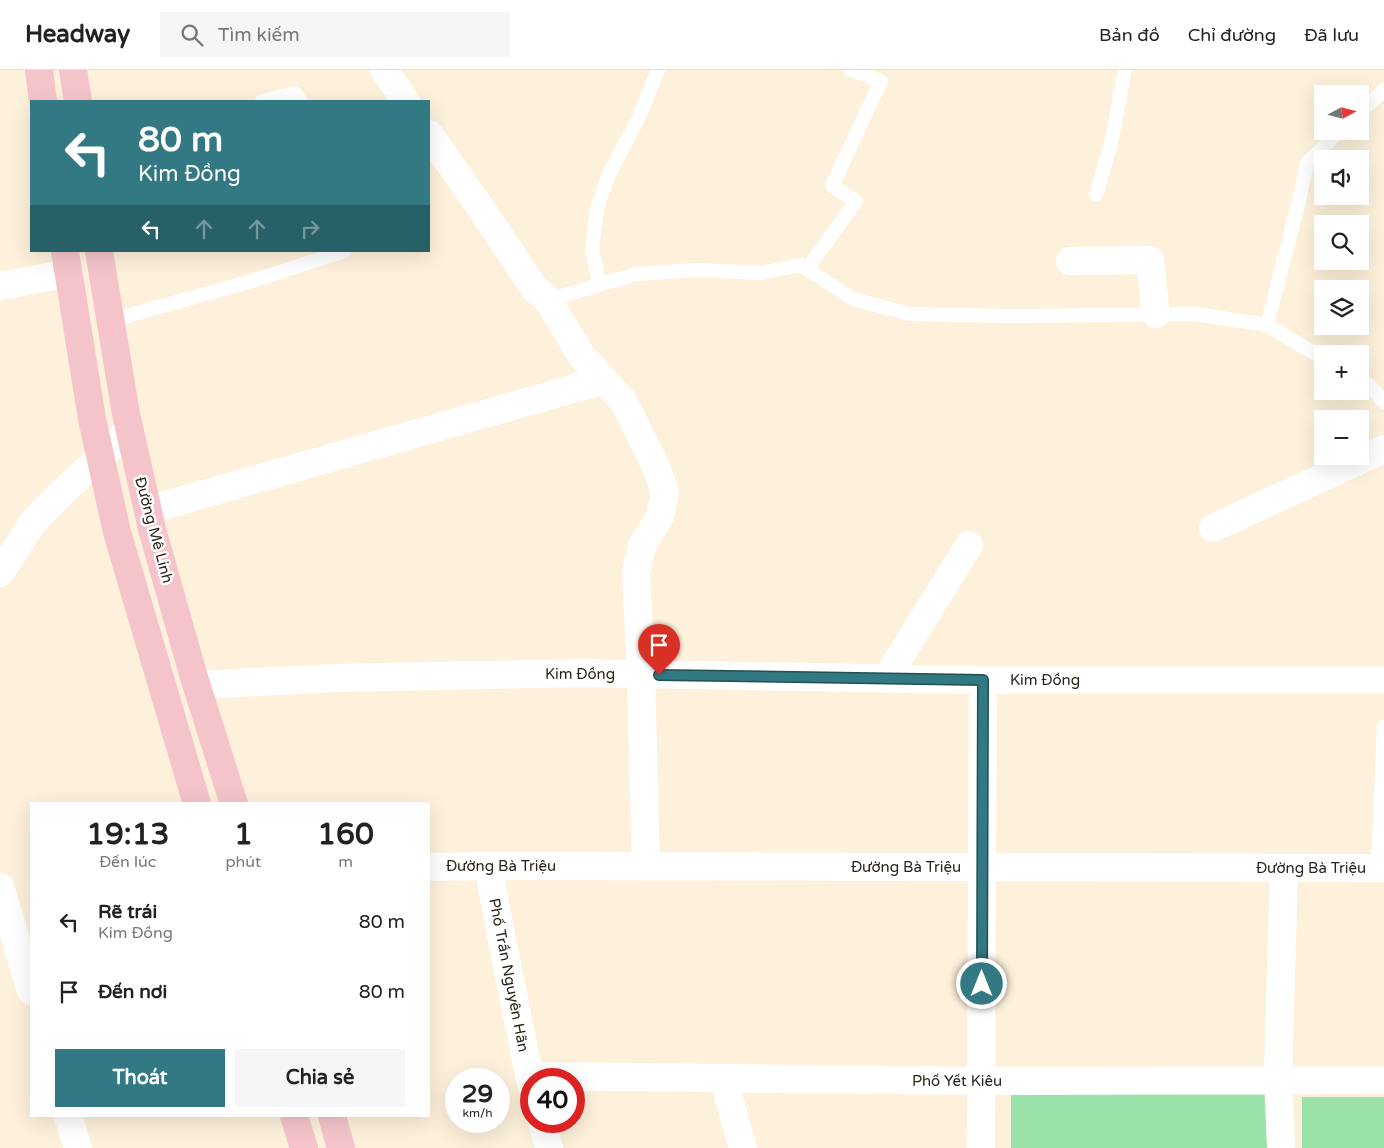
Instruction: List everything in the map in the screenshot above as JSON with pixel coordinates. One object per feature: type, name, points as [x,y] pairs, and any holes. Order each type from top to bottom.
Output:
[{"type":"main road","points":[[39,70],[43,100]]},
{"type":"main road","points":[[74,70],[78,100]]},
{"type":"main road","name":"Đường Mê Linh","points":[[99,252],[129,430],[148,510],[197,686],[233,802]]},
{"type":"main road","points":[[67,262],[92,419],[117,532],[196,802]]},
{"type":"main road","points":[[294,1117],[304,1148]]},
{"type":"main road","points":[[332,1117],[342,1148]]},
{"type":"street","points":[[384,70],[405,100]]},
{"type":"street","points":[[430,135],[535,289],[548,300],[581,355],[624,402],[657,469],[665,493],[660,516],[642,546],[636,572],[646,866]]},
{"type":"street","points":[[1070,261],[1150,260],[1156,314]]},
{"type":"street","points":[[0,286],[67,262]]},
{"type":"street","points":[[148,510],[604,380]]},
{"type":"street","points":[[0,573],[34,521],[129,430]]},
{"type":"street","points":[[1213,528],[1384,450]]},
{"type":"street","points":[[886,679],[969,545]]},
{"type":"street","name":"Kim Đồng","points":[[197,686],[338,678],[580,673],[983,680],[1384,680]]},
{"type":"street","points":[[981,1148],[983,680]]},
{"type":"street","name":"Phố Trần Nguyên Hãn","points":[[488,866],[528,1068]]},
{"type":"street","name":"Đường Bà Triệu","points":[[430,867],[1381,868]]},
{"type":"street","points":[[1280,1148],[1278,1080],[1284,868]]},
{"type":"street","points":[[0,887],[16,948],[30,988]]},
{"type":"street","points":[[723,1078],[743,1148]]},
{"type":"street","name":"Phố Yết Kiêu","points":[[585,1079],[723,1078],[982,1081],[1384,1080]]},
{"type":"street","points":[[68,1117],[78,1148]]},
{"type":"street","points":[[545,1133],[549,1148]]},
{"type":"lane","points":[[600,285],[592,250],[597,208],[609,174],[640,117],[658,70]]},
{"type":"lane","points":[[807,269],[856,200],[832,186],[881,81],[851,70]]},
{"type":"lane","points":[[1096,195],[1111,143],[1125,70]]},
{"type":"lane","points":[[1369,104],[1384,90]]},
{"type":"lane","points":[[266,100],[295,93],[300,100]]},
{"type":"lane","points":[[1267,325],[1307,163],[1331,140]]},
{"type":"lane","points":[[110,321],[252,281],[341,252]]},
{"type":"lane","points":[[548,300],[636,274],[697,270],[761,273],[801,265],[853,298],[909,314],[1011,316],[1195,314],[1267,325],[1314,353]]},
{"type":"lane","points":[[1369,385],[1384,402]]},
{"type":"lane","points":[[1381,868],[1384,727]]},
{"type":"green space","points":[[1267,1090],[1270,1148],[1011,1148],[1011,1092]]},
{"type":"green space","points":[[1302,1097],[1384,1097],[1384,1148],[1302,1148]]},
{"type":"route","points":[[659,675],[983,680],[982,984]]}]
